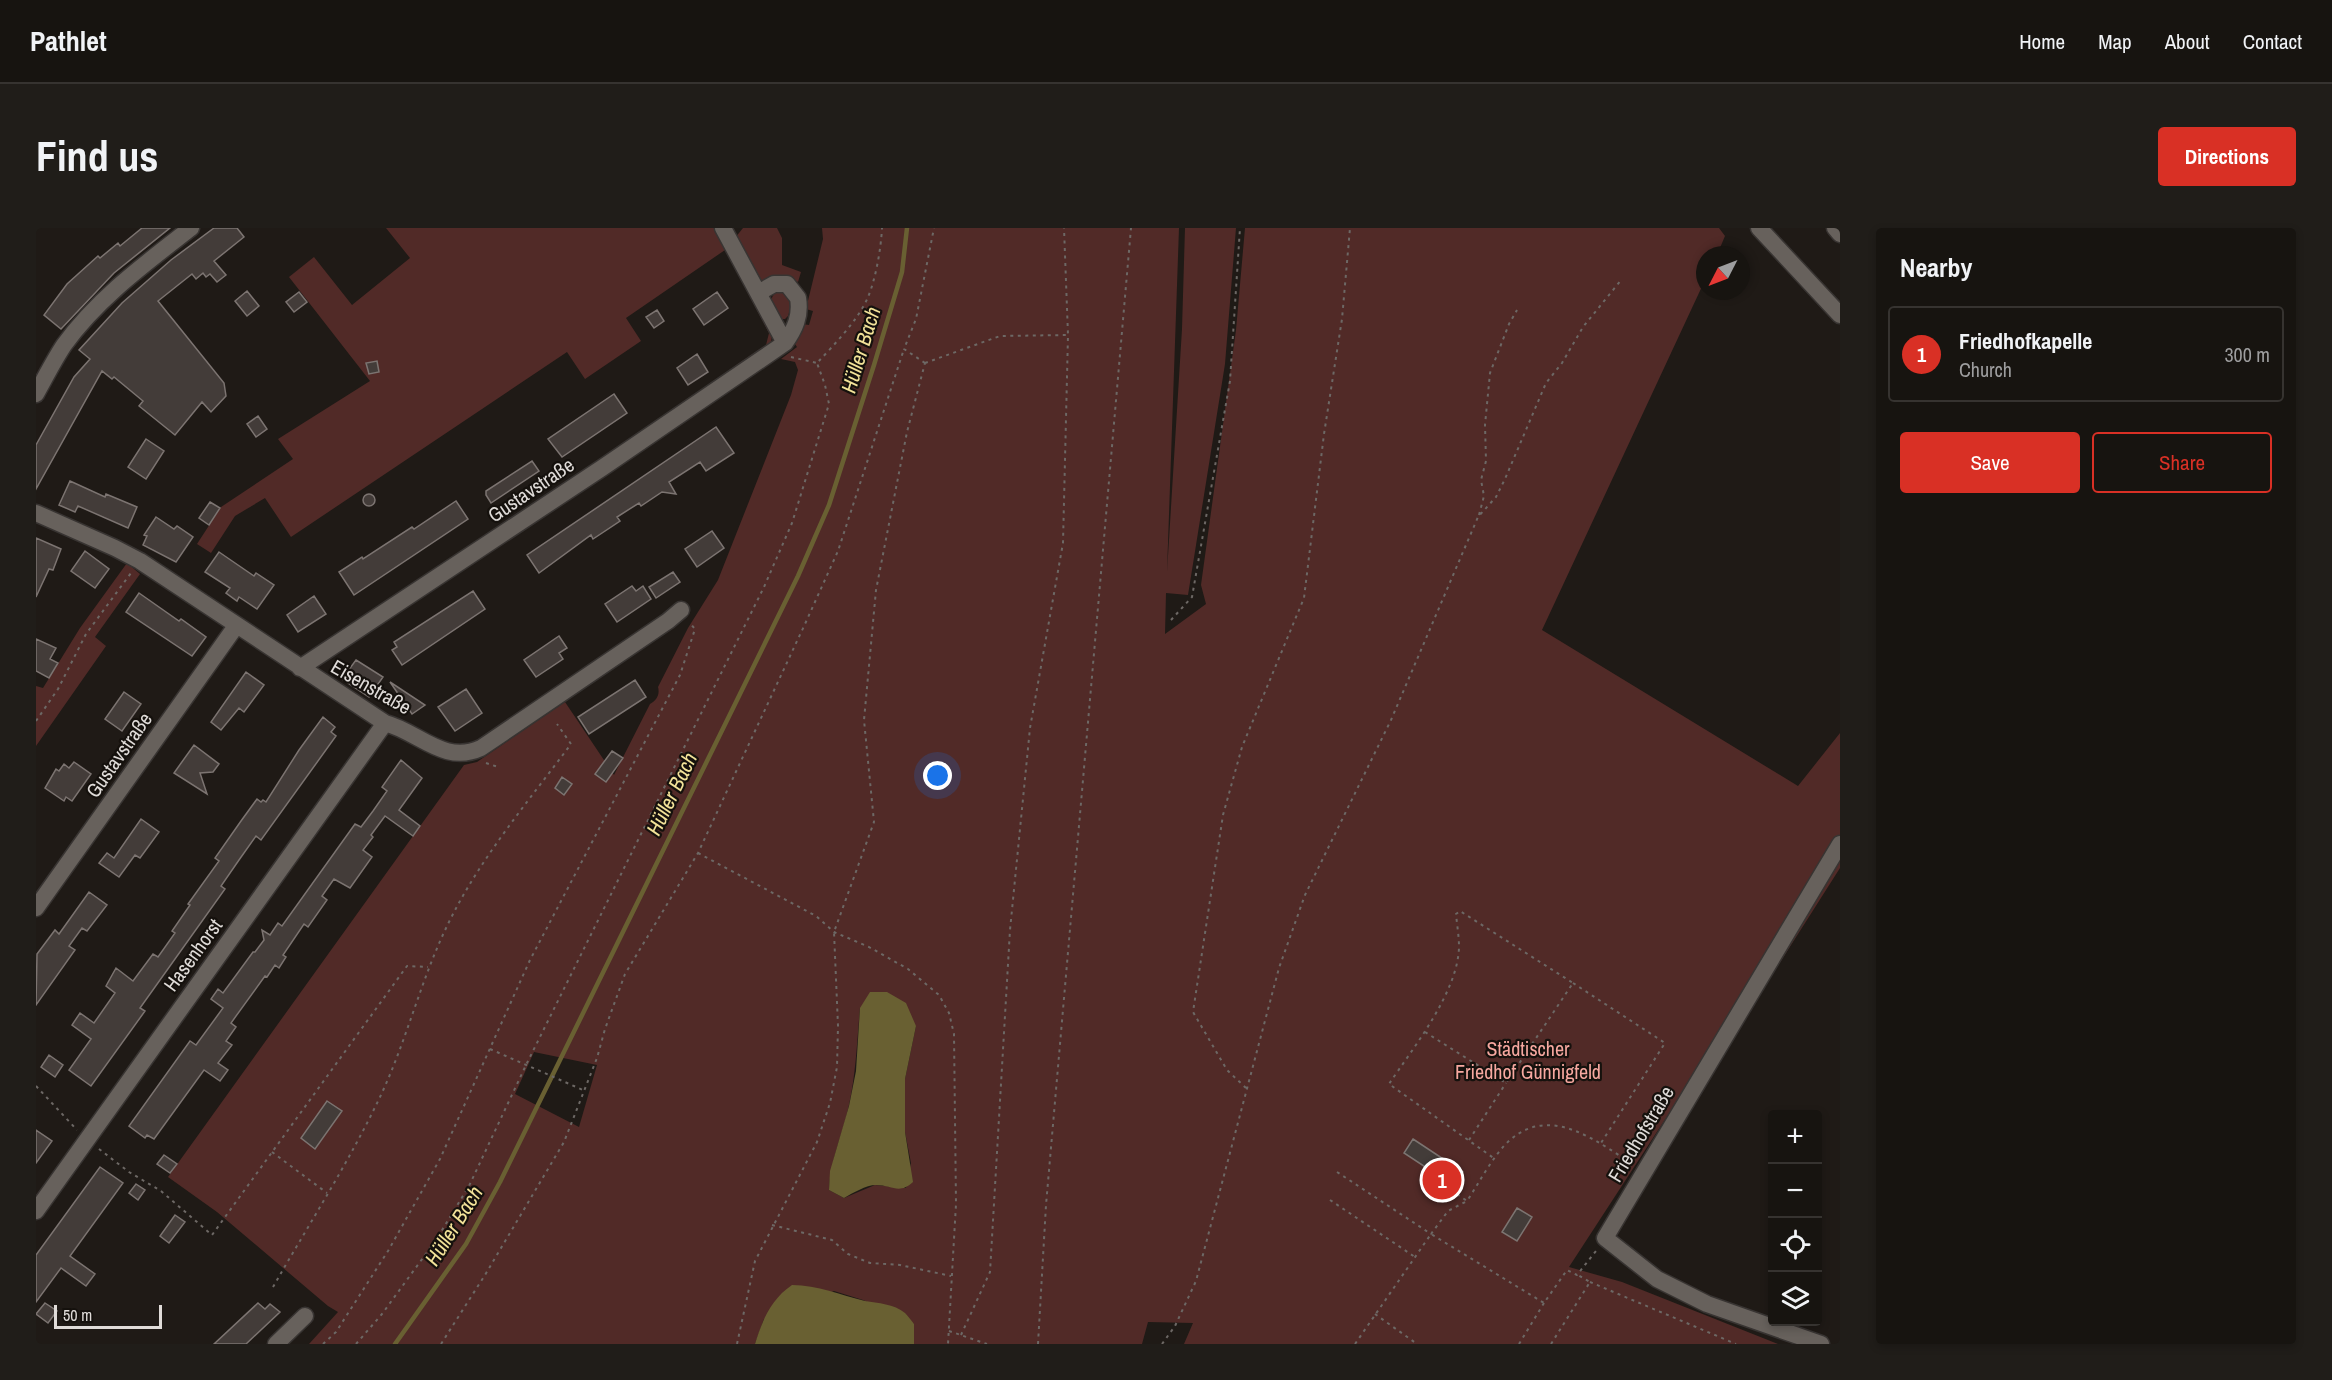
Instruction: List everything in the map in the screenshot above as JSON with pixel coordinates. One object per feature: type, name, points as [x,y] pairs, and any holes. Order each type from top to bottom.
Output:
[{"type":"street","points":[[36,394],[66,343],[127,279],[191,228]]},
{"type":"street","points":[[723,228],[788,351]]},
{"type":"street","points":[[1759,228],[1840,315]]},
{"type":"street","points":[[758,292],[774,284],[787,284],[798,297],[797,320],[788,351]]},
{"type":"street","name":"Gustavstraße","points":[[300,668],[788,351]]},
{"type":"street","name":"Eisenstraße","points":[[36,513],[140,561],[236,627],[385,723],[441,750],[462,754],[481,748],[681,610]]},
{"type":"street","name":"Gustavstraße","points":[[36,908],[236,627]]},
{"type":"street","name":"Hasenhorst","points":[[36,1211],[385,723]]},
{"type":"street","name":"Friedhofstraße","points":[[1605,1238],[1643,1170],[1840,844]]},
{"type":"street","points":[[1605,1238],[1657,1279],[1707,1304],[1821,1344]]},
{"type":"street","points":[[276,1344],[305,1316]]},
{"type":"path","points":[[817,363],[840,339],[868,297],[881,243],[882,228]]},
{"type":"path","points":[[441,1344],[564,1142],[597,1058],[625,974],[698,853],[838,551],[904,349],[916,319],[934,228]]},
{"type":"path","points":[[961,1335],[990,1272],[1010,930],[1030,728],[1063,543],[1068,335],[1064,228]]},
{"type":"path","points":[[1038,1344],[1048,1183],[1131,228]]},
{"type":"path","points":[[1171,620],[1192,597],[1230,381],[1240,228]]},
{"type":"path","points":[[1246,1088],[1227,1070],[1193,1012],[1223,815],[1242,747],[1304,598],[1324,434],[1342,319],[1350,228]]},
{"type":"path","points":[[1478,517],[1496,497],[1546,383],[1562,363],[1583,327],[1622,279]]},
{"type":"path","points":[[1162,1344],[1175,1326],[1196,1281],[1279,968],[1305,895],[1391,720],[1478,517],[1484,496],[1481,480],[1486,461],[1485,425],[1490,373],[1509,324],[1517,310]]},
{"type":"path","points":[[926,363],[1000,336],[1068,335]]},
{"type":"path","points":[[904,349],[926,363]]},
{"type":"path","points":[[788,351],[817,363]]},
{"type":"path","points":[[356,1344],[382,1314],[423,1258],[470,1186],[526,1065],[764,587],[792,523],[829,404],[817,363]]},
{"type":"path","points":[[738,1344],[754,1261],[817,1143],[830,1103],[837,1067],[838,1026],[834,932],[874,822],[864,720],[876,590],[907,432],[926,363]]},
{"type":"path","points":[[36,722],[58,689],[86,634],[140,561]]},
{"type":"path","points":[[323,1344],[336,1332],[388,1251],[440,1159],[530,960],[680,675],[695,629],[681,610]]},
{"type":"path","points":[[273,1287],[353,1150],[381,1096],[429,968],[452,915],[476,876],[572,744],[557,723]]},
{"type":"path","points":[[698,853],[816,916],[834,932],[869,946],[908,969],[939,995],[949,1013],[954,1034],[956,1204],[948,1344]]},
{"type":"path","points":[[1495,1159],[1389,1084],[1425,1032],[1446,994],[1459,948],[1456,914],[1460,910],[1665,1043],[1600,1144]]},
{"type":"path","points":[[36,1086],[87,1140],[129,1172],[161,1191],[212,1235],[407,966],[429,968]]},
{"type":"path","points":[[1469,1140],[1573,983]]},
{"type":"path","points":[[1425,1032],[1506,1083]]},
{"type":"path","points":[[490,1049],[584,1090]]},
{"type":"path","points":[[1355,1344],[1448,1211],[1467,1201],[1509,1140],[1524,1131],[1539,1126],[1558,1124],[1580,1132],[1643,1170]]},
{"type":"path","points":[[272,1152],[327,1193]]},
{"type":"path","points":[[1337,1172],[1431,1234],[1544,1303]]},
{"type":"path","points":[[1451,1190],[1467,1201]]},
{"type":"path","points":[[1330,1200],[1415,1257]]},
{"type":"path","points":[[772,1225],[832,1240],[849,1254],[870,1263],[900,1265],[951,1276]]},
{"type":"path","points":[[1577,1275],[1605,1238]]},
{"type":"path","points":[[1519,1344],[1567,1270],[1736,1344]]},
{"type":"path","points":[[1551,1344],[1590,1282]]},
{"type":"path","points":[[1375,1314],[1417,1344]]},
{"type":"path","points":[[949,1331],[987,1344]]},
{"type":"green space","points":[[386,228],[717,228],[772,334],[771,343],[738,369],[735,366],[766,345],[769,333],[725,250],[626,318],[641,341],[585,379],[567,352],[291,537],[265,498],[235,516],[211,553],[197,544],[221,507],[293,459],[278,439],[370,381],[289,277],[314,257],[352,305],[410,258]]},
{"type":"green space","points":[[743,228],[777,228],[782,238],[782,265],[801,272],[798,282],[784,275],[760,281],[735,238]]},
{"type":"green space","name":"Städtischer Friedhof Günnigfeld","points":[[822,228],[1179,228],[1167,572],[1182,329],[1185,228],[1236,228],[1225,364],[1188,595],[1166,593],[1165,634],[1206,604],[1201,585],[1236,330],[1245,228],[1719,228],[1725,236],[1721,246],[1696,246],[1696,299],[1542,630],[1798,786],[1840,733],[1840,868],[1746,1016],[1735,1012],[1569,1267],[1622,1282],[1778,1344],[1184,1344],[1193,1323],[1148,1322],[1142,1344],[914,1344],[914,1324],[863,1300],[834,1291],[764,1319],[755,1344],[309,1344],[338,1312],[217,1212],[168,1177],[464,765],[477,762],[565,702],[614,775],[650,704],[657,697],[658,687],[688,628],[718,580],[791,395],[798,370],[795,362],[781,359],[797,347],[795,344],[802,324],[809,325],[813,311],[806,309],[823,239]],"holes":[[[860,1008],[916,1026],[905,1079],[905,1132],[911,1163],[906,1188],[875,1185],[844,1198],[829,1190],[834,1158],[851,1093]],[[534,1052],[597,1065],[579,1127],[515,1094]]]},
{"type":"green space","points":[[777,291],[784,291],[792,303],[785,319],[779,319],[772,305],[772,298]]},
{"type":"green space","points":[[127,563],[140,574],[95,637],[106,646],[36,746],[36,686],[43,688],[80,628]]},
{"type":"shaded area","points":[[870,992],[887,992],[906,1003],[916,1026],[905,1079],[905,1132],[913,1182],[899,1189],[872,1185],[844,1198],[829,1190],[830,1171],[849,1106],[856,1071],[860,1008]]},
{"type":"shaded area","points":[[792,1285],[820,1288],[896,1308],[905,1313],[914,1324],[914,1344],[755,1344],[768,1311],[778,1297]]},
{"type":"building","points":[[142,228],[170,228],[114,273],[61,329],[44,315],[67,284],[98,256],[100,258],[118,243],[120,246]]},
{"type":"building","points":[[214,228],[237,228],[244,237],[214,261],[226,275],[217,282],[210,274],[206,277],[203,273],[196,279],[192,274],[158,301],[224,383],[226,396],[211,412],[202,402],[175,435],[139,406],[143,401],[114,377],[112,379],[102,371],[36,489],[36,445],[74,377],[90,359],[79,350],[122,303],[171,260]]},
{"type":"building","points":[[247,291],[259,306],[247,316],[235,301]]},
{"type":"building","points":[[299,292],[307,302],[294,312],[286,302]]},
{"type":"building","points":[[717,292],[728,308],[704,325],[693,309]]},
{"type":"building","points":[[657,310],[664,321],[654,328],[646,317]]},
{"type":"building","points":[[697,354],[708,372],[688,385],[677,368]]},
{"type":"building","points":[[377,361],[379,372],[369,374],[366,363]]},
{"type":"building","points":[[614,394],[627,413],[562,457],[548,439]]},
{"type":"building","points":[[258,416],[267,429],[256,437],[247,424]]},
{"type":"building","points":[[716,427],[734,453],[706,471],[700,462],[669,482],[676,494],[662,492],[641,506],[639,503],[617,517],[620,521],[593,539],[591,535],[539,573],[527,555]]},
{"type":"building","points":[[146,439],[164,451],[146,479],[128,467]]},
{"type":"building","points":[[532,461],[539,471],[491,503],[486,491]]},
{"type":"building","points":[[70,481],[105,497],[106,494],[137,507],[128,528],[78,506],[75,512],[59,505]]},
{"type":"building","points":[[371,494],[375,500],[371,506],[367,506],[363,498]]},
{"type":"building","points":[[456,501],[468,519],[354,595],[339,572],[412,527],[414,529]]},
{"type":"building","points":[[210,502],[220,508],[209,525],[199,518]]},
{"type":"building","points":[[156,517],[174,529],[177,526],[193,537],[176,562],[143,545],[147,536],[144,535]]},
{"type":"building","points":[[712,531],[724,548],[697,567],[685,549]]},
{"type":"building","points":[[36,538],[61,549],[53,570],[49,569],[36,597]]},
{"type":"building","points":[[85,551],[109,569],[95,588],[71,571]]},
{"type":"building","points":[[219,552],[254,576],[256,573],[274,585],[257,609],[239,597],[237,601],[226,593],[230,588],[205,572]]},
{"type":"building","points":[[673,572],[680,582],[656,598],[649,587]]},
{"type":"building","points":[[632,586],[636,591],[643,586],[651,599],[617,622],[605,604]]},
{"type":"building","points":[[473,591],[485,609],[402,665],[392,650],[397,647],[394,642]]},
{"type":"building","points":[[139,593],[206,637],[192,656],[126,612]]},
{"type":"building","points":[[314,596],[326,614],[298,632],[287,615]]},
{"type":"building","points":[[559,636],[567,648],[559,653],[563,659],[536,677],[524,660]]},
{"type":"building","points":[[36,639],[56,648],[50,659],[58,663],[49,678],[36,671]]},
{"type":"building","points":[[356,660],[383,677],[369,697],[342,679]]},
{"type":"building","points":[[246,672],[264,685],[244,712],[239,708],[221,730],[211,722]]},
{"type":"building","points":[[635,680],[646,697],[589,734],[578,717]]},
{"type":"building","points":[[390,682],[425,705],[412,714]]},
{"type":"building","points":[[466,689],[482,713],[455,731],[438,707]]},
{"type":"building","points":[[124,692],[141,704],[122,731],[105,719]]},
{"type":"building","points":[[323,717],[335,727],[331,732],[336,736],[261,840],[256,836],[239,860],[221,886],[225,889],[140,1008],[145,1011],[91,1086],[69,1070],[91,1039],[72,1025],[80,1013],[94,1023],[115,993],[106,986],[116,968],[133,981],[153,954],[158,957],[175,933],[172,931],[190,905],[188,904],[219,861],[215,858],[257,799],[266,802]]},
{"type":"building","points":[[194,745],[219,764],[213,772],[200,773],[207,794],[174,773]]},
{"type":"building","points":[[612,751],[623,758],[606,782],[595,774]]},
{"type":"building","points":[[401,760],[422,778],[399,810],[420,826],[413,836],[385,816],[363,850],[372,857],[350,888],[334,879],[322,896],[327,900],[308,927],[304,924],[283,955],[286,957],[279,968],[275,965],[267,977],[265,976],[231,1023],[236,1027],[226,1041],[232,1045],[218,1063],[228,1070],[220,1081],[204,1070],[154,1139],[147,1135],[145,1138],[129,1126],[190,1041],[196,1045],[223,1008],[211,999],[218,989],[223,993],[264,940],[262,930],[270,935],[278,923],[282,926],[355,824],[361,827],[387,791],[382,787]]},
{"type":"building","points":[[74,762],[91,774],[72,801],[66,797],[64,801],[45,788],[56,769],[59,771],[64,764],[69,768]]},
{"type":"building","points":[[562,777],[572,784],[564,795],[555,788]]},
{"type":"building","points":[[141,819],[159,832],[140,858],[135,855],[119,877],[99,863],[107,853],[114,858]]},
{"type":"building","points":[[89,892],[107,905],[87,931],[82,928],[69,946],[75,950],[36,1005],[37,954],[55,930],[59,934]]},
{"type":"building","points":[[49,1055],[63,1065],[55,1077],[41,1067]]},
{"type":"building","points":[[327,1101],[342,1111],[315,1149],[301,1138]]},
{"type":"building","points":[[36,1130],[52,1141],[36,1163]]},
{"type":"building","points":[[1413,1139],[1463,1172],[1443,1202],[1422,1188],[1433,1172],[1404,1153]]},
{"type":"building","points":[[164,1155],[177,1164],[170,1173],[157,1164]]},
{"type":"building","points":[[100,1167],[123,1183],[70,1256],[95,1274],[86,1286],[61,1268],[36,1302],[36,1255]]},
{"type":"building","points":[[136,1184],[145,1190],[138,1200],[129,1193]]},
{"type":"building","points":[[1517,1208],[1532,1217],[1517,1241],[1502,1232]]},
{"type":"building","points":[[175,1215],[185,1222],[169,1243],[160,1236]]},
{"type":"building","points":[[45,1303],[57,1311],[48,1323],[36,1314]]},
{"type":"building","points":[[258,1303],[265,1309],[270,1304],[280,1312],[246,1344],[214,1344]]},
{"type":"waterway","name":"Hüller Bach","points":[[395,1344],[466,1244],[500,1182],[798,576],[829,505],[874,365],[902,272],[907,228]]},
{"type":"place","name":"Friedhofkapelle","points":[[1442,1180]]}]
